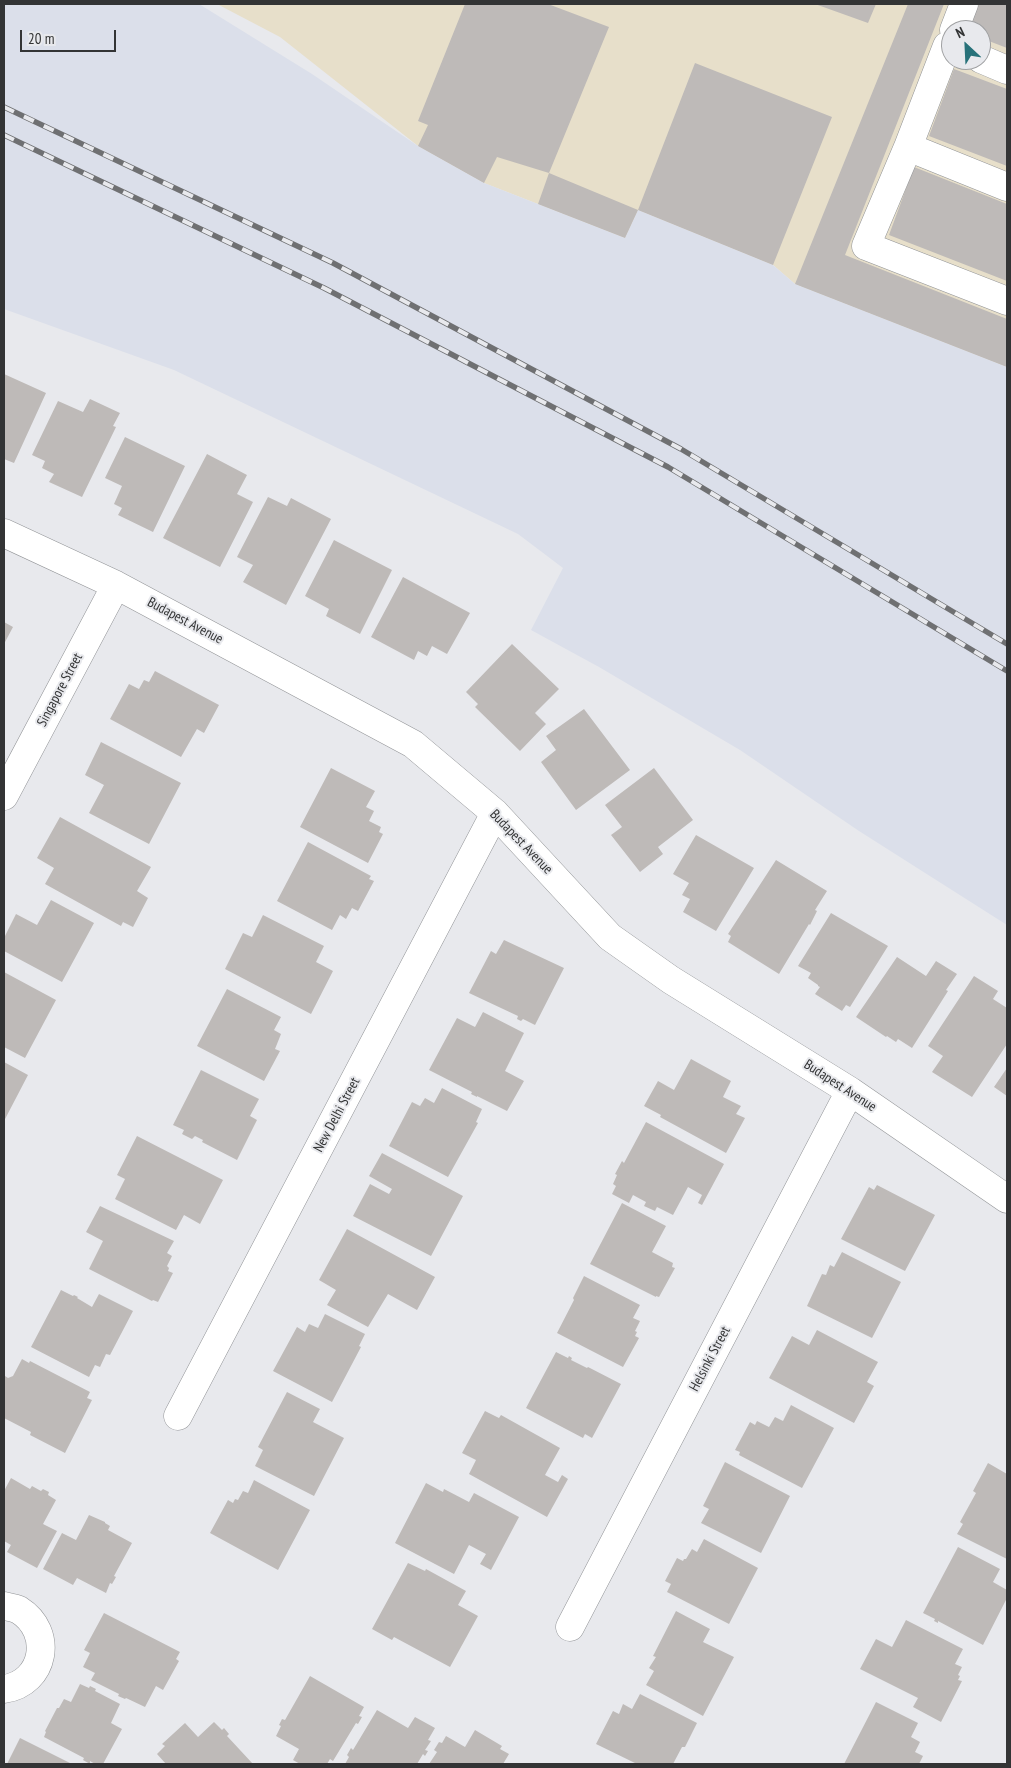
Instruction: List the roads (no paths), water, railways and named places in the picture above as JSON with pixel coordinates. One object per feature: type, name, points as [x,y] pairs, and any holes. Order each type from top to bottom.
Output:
[{"type":"street","points":[[958,20],[964,4]]},
{"type":"street","points":[[991,63],[1007,70]]},
{"type":"street","points":[[941,65],[866,246],[1007,301]]},
{"type":"street","points":[[908,147],[1007,187]]},
{"type":"street","name":"Budapest Avenue","points":[[4,533],[116,585],[413,744],[495,813],[610,937],[671,980],[850,1091],[1007,1199]]},
{"type":"street","name":"Singapore Street","points":[[4,796],[116,585]]},
{"type":"street","name":"New Delhi Street","points":[[178,1416],[495,813]]},
{"type":"street","name":"Helsinki Street","points":[[570,1627],[850,1091]]},
{"type":"street","points":[[4,1606],[17,1609],[30,1619],[39,1633],[42,1649],[38,1665],[28,1679],[14,1687],[4,1688]]},
{"type":"railway","points":[[4,107],[333,263],[681,449],[1007,644]]},
{"type":"railway","points":[[4,135],[324,288],[668,467],[1007,671]]}]
